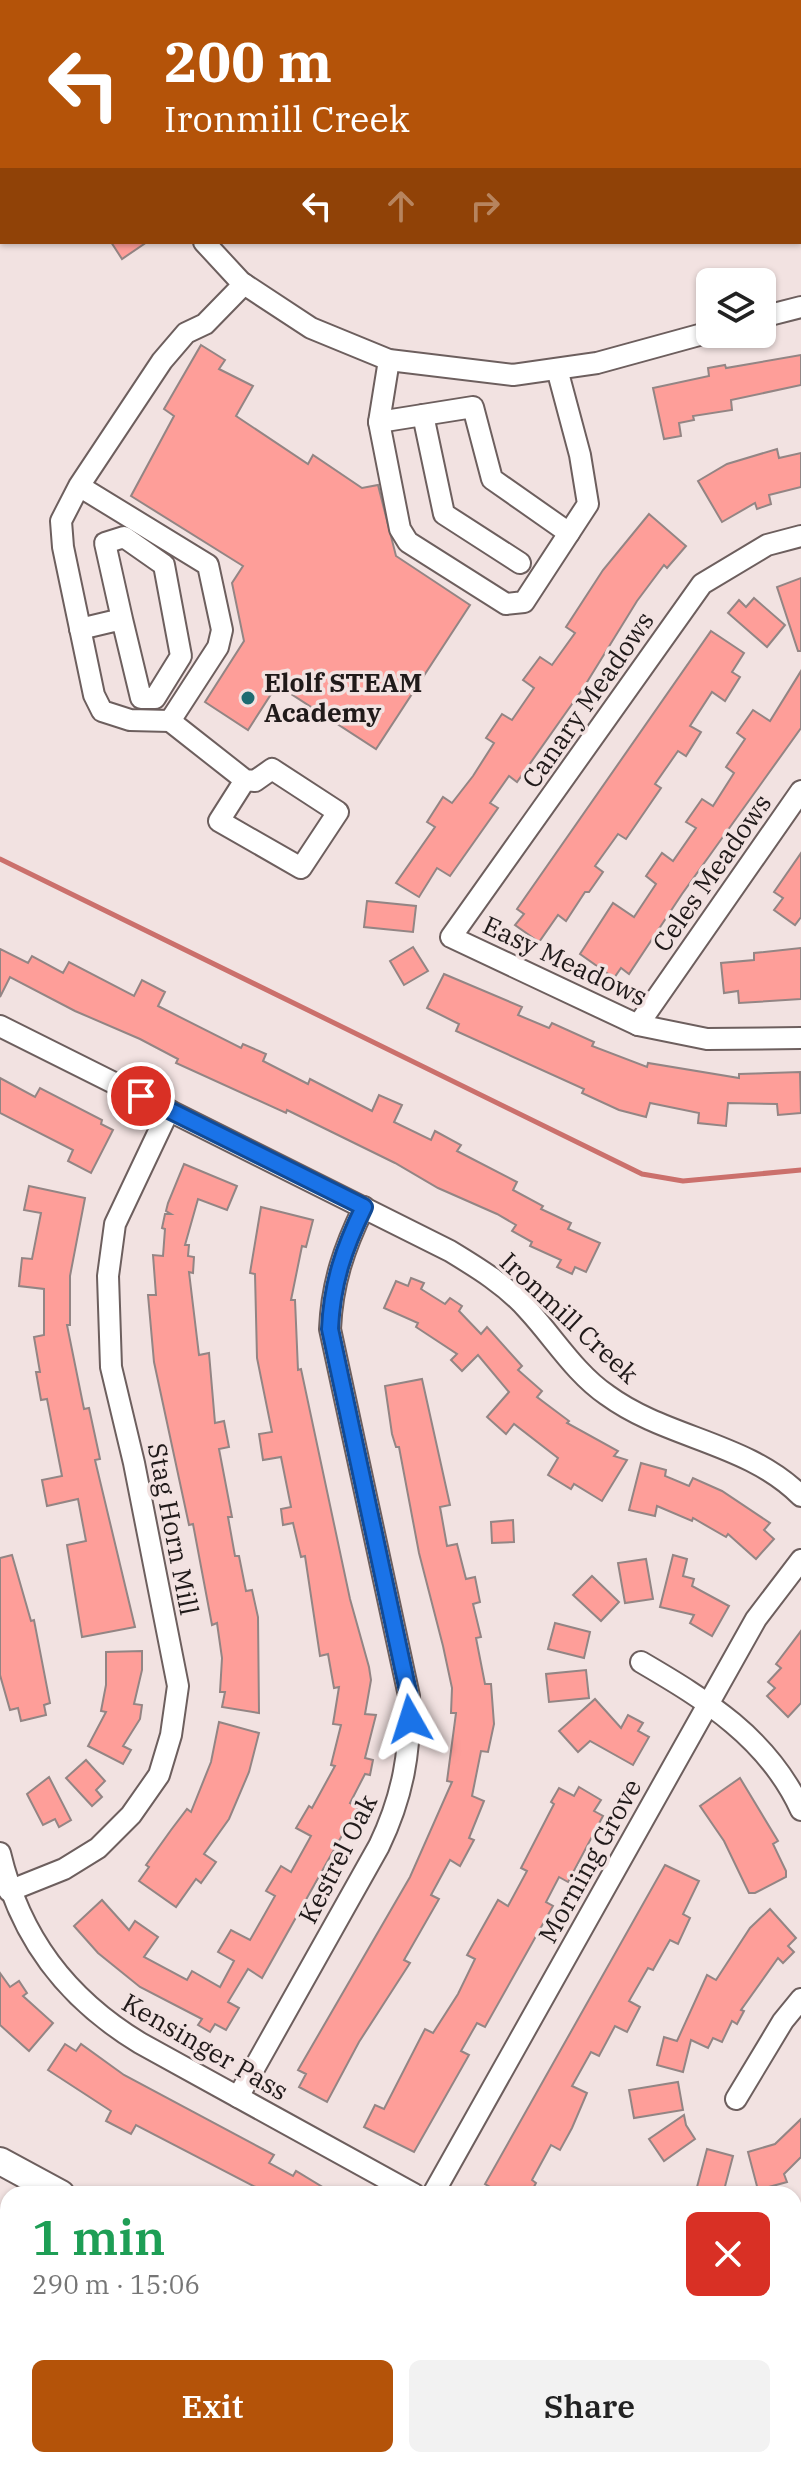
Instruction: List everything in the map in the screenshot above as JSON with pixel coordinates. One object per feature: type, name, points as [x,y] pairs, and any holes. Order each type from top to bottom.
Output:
[{"type":"main road","points":[[0,2161],[46,2186]]},
{"type":"street","points":[[206,244],[244,284],[311,328],[389,360],[513,375],[597,363],[696,336]]},
{"type":"street","points":[[244,284],[205,324],[186,333],[162,361],[79,486],[61,521],[94,695],[102,711],[130,720],[170,721],[245,780],[255,781],[272,769],[338,812],[301,868],[219,821],[245,780]]},
{"type":"street","points":[[776,313],[801,307]]},
{"type":"street","points":[[389,360],[379,422],[400,529],[408,542],[506,604],[524,602],[588,504],[580,455],[557,369]]},
{"type":"street","points":[[379,422],[473,407],[492,479],[569,533]]},
{"type":"street","points":[[423,415],[444,514],[520,563]]},
{"type":"street","points":[[79,486],[208,565],[222,630],[218,647],[170,721]]},
{"type":"street","name":"Canary Meadows","points":[[451,937],[702,584],[767,545],[801,536]]},
{"type":"street","points":[[124,537],[164,565],[181,656],[155,698],[141,698],[122,619],[105,543],[124,537]]},
{"type":"street","points":[[80,629],[122,619]]},
{"type":"street","name":"Celes Meadows","points":[[638,1025],[801,791]]},
{"type":"street","name":"Easy Meadows","points":[[451,937],[638,1025],[707,1039],[801,1038]]},
{"type":"street","name":"Ironmill Creek","points":[[0,1026],[364,1207],[487,1273],[526,1307],[581,1372],[606,1395],[642,1417],[753,1459],[801,1496]]},
{"type":"street","name":"Stag Horn Mill","points":[[9,1891],[64,1869],[98,1848],[131,1815],[159,1775],[171,1735],[178,1686],[134,1463],[111,1367],[108,1276],[115,1224],[169,1110]]},
{"type":"street","name":"Kestrel Oak","points":[[238,2097],[395,1813],[410,1741],[409,1696],[330,1329],[334,1283],[344,1247],[364,1207]]},
{"type":"street","name":"Morning Grove","points":[[438,2186],[756,1619],[801,1560]]},
{"type":"street","points":[[641,1662],[710,1702],[770,1758],[801,1810]]},
{"type":"street","name":"Kensinger Pass","points":[[0,1853],[9,1891],[38,1949],[69,1989],[97,2015],[140,2043],[399,2186]]},
{"type":"street","points":[[736,2099],[783,2021],[801,1999]]},
{"type":"building","points":[[112,244],[144,244],[122,259]]},
{"type":"building","points":[[201,345],[225,360],[219,369],[253,386],[236,416],[308,464],[313,455],[362,488],[378,485],[396,556],[470,605],[376,749],[277,685],[248,730],[205,702],[244,641],[232,583],[243,566],[131,496],[174,416],[164,409]]},
{"type":"building","points":[[801,355],[801,385],[731,400],[732,410],[693,416],[694,420],[679,423],[681,436],[664,439],[653,388],[709,376],[708,368],[725,365],[726,368]]},
{"type":"building","points":[[777,449],[779,458],[801,453],[801,487],[769,495],[771,504],[757,509],[755,503],[722,522],[698,481],[727,464]]},
{"type":"building","points":[[649,514],[686,546],[667,568],[664,565],[637,601],[584,687],[517,782],[509,776],[490,803],[498,808],[450,876],[437,868],[419,897],[396,883],[435,827],[427,822],[443,797],[452,803],[494,743],[486,738],[502,714],[512,720],[534,688],[523,680],[540,657],[552,665],[575,633],[566,627],[603,570]]},
{"type":"building","points":[[801,578],[801,651],[798,651],[777,587]]},
{"type":"building","points":[[754,598],[785,625],[767,647],[728,613],[739,600],[746,607]]},
{"type":"building","points":[[711,631],[744,653],[732,672],[740,677],[725,701],[712,692],[690,726],[701,732],[686,756],[678,751],[655,784],[661,788],[626,839],[618,834],[595,866],[603,872],[589,892],[585,892],[566,921],[558,915],[539,942],[515,925],[524,914],[517,909]]},
{"type":"building","points":[[801,671],[801,728],[682,894],[629,974],[621,968],[614,978],[580,954],[613,903],[634,917],[656,884],[646,876],[662,853],[673,861],[696,828],[686,822],[702,799],[713,806],[734,773],[726,767],[745,739],[737,733],[753,710],[770,721]]},
{"type":"building","points":[[801,853],[801,917],[795,925],[774,910],[783,898],[774,892]]},
{"type":"building","points":[[367,901],[416,906],[413,932],[364,927]]},
{"type":"building","points":[[413,947],[428,971],[404,985],[390,961]]},
{"type":"building","points":[[801,948],[801,999],[739,1003],[738,991],[724,993],[721,963],[754,960],[754,953]]},
{"type":"building","points":[[0,949],[28,963],[32,956],[63,973],[69,962],[134,996],[142,980],[165,992],[158,1006],[241,1048],[243,1044],[266,1054],[263,1061],[308,1084],[310,1079],[372,1111],[379,1095],[402,1105],[394,1122],[431,1140],[435,1131],[461,1145],[457,1151],[517,1182],[513,1190],[543,1206],[541,1209],[571,1223],[568,1229],[600,1243],[586,1272],[575,1267],[572,1274],[557,1267],[561,1260],[530,1246],[532,1242],[512,1231],[516,1225],[497,1214],[438,1188],[395,1163],[287,1110],[286,1113],[176,1063],[178,1059],[140,1039],[75,1011],[10,977],[0,997]]},
{"type":"building","points":[[444,974],[522,1007],[518,1015],[549,1028],[552,1023],[594,1042],[592,1046],[647,1067],[648,1063],[739,1078],[739,1074],[800,1072],[801,1113],[778,1115],[777,1104],[728,1103],[726,1126],[698,1123],[699,1113],[650,1103],[646,1117],[619,1110],[582,1093],[584,1089],[456,1031],[459,1024],[427,1008]]},
{"type":"building","points":[[0,1078],[35,1097],[40,1088],[102,1120],[101,1124],[113,1130],[91,1173],[68,1161],[73,1150],[0,1113]]},
{"type":"building","points":[[184,1164],[237,1186],[227,1210],[198,1199],[185,1245],[189,1245],[188,1256],[194,1257],[193,1273],[189,1272],[199,1355],[209,1353],[215,1423],[224,1421],[229,1447],[219,1449],[232,1517],[228,1517],[235,1556],[239,1556],[246,1591],[252,1590],[258,1617],[259,1713],[222,1707],[225,1692],[220,1692],[222,1658],[217,1623],[212,1625],[193,1524],[189,1525],[154,1362],[148,1295],[156,1295],[153,1255],[163,1256],[165,1214],[171,1214],[166,1211],[168,1203]]},
{"type":"building","points":[[29,1186],[85,1198],[70,1276],[70,1325],[67,1325],[84,1409],[89,1408],[100,1459],[95,1460],[135,1627],[82,1637],[67,1545],[86,1541],[78,1499],[47,1506],[42,1480],[62,1476],[47,1399],[41,1400],[36,1372],[40,1372],[34,1337],[44,1335],[44,1289],[19,1286],[22,1258],[32,1259],[41,1213],[24,1210]]},
{"type":"building","points":[[261,1207],[313,1220],[306,1247],[302,1246],[291,1300],[295,1300],[298,1370],[301,1369],[350,1599],[369,1667],[371,1680],[365,1714],[376,1715],[365,1758],[373,1760],[370,1775],[365,1774],[350,1803],[358,1807],[262,1978],[248,1969],[228,2002],[239,2008],[226,2030],[215,2024],[210,2032],[198,2025],[202,2019],[140,1987],[98,1953],[74,1926],[102,1900],[129,1930],[135,1921],[158,1937],[144,1957],[187,1980],[192,1971],[220,1987],[234,1961],[218,1952],[231,1930],[250,1940],[275,1896],[266,1891],[281,1866],[291,1872],[311,1836],[296,1828],[309,1806],[312,1808],[335,1766],[331,1765],[341,1725],[333,1724],[339,1687],[334,1688],[328,1654],[320,1656],[305,1556],[301,1557],[293,1523],[283,1525],[281,1509],[291,1507],[281,1457],[263,1460],[259,1434],[272,1432],[257,1358],[255,1274],[250,1273]]},
{"type":"building","points":[[411,1278],[424,1283],[421,1289],[445,1304],[450,1298],[462,1306],[459,1311],[481,1334],[487,1327],[522,1366],[518,1370],[542,1391],[537,1397],[569,1421],[567,1423],[618,1451],[614,1456],[627,1460],[602,1501],[574,1484],[571,1489],[548,1475],[558,1458],[514,1424],[506,1434],[487,1417],[509,1392],[478,1355],[462,1371],[451,1360],[457,1354],[416,1327],[418,1323],[384,1308],[396,1281],[408,1286]]},
{"type":"building","points":[[422,1379],[450,1505],[440,1507],[447,1546],[457,1544],[466,1579],[475,1577],[480,1602],[473,1604],[481,1637],[476,1638],[485,1684],[491,1684],[494,1724],[488,1752],[481,1751],[472,1796],[484,1801],[469,1838],[474,1840],[460,1866],[450,1860],[431,1895],[439,1899],[404,1960],[410,1963],[359,2042],[327,2102],[299,2087],[306,2074],[298,2070],[410,1877],[452,1782],[447,1781],[456,1713],[451,1713],[452,1688],[419,1553],[399,1447],[396,1447],[392,1434],[385,1386]]},
{"type":"building","points":[[641,1463],[666,1470],[665,1476],[689,1486],[693,1478],[722,1491],[770,1523],[764,1530],[774,1539],[756,1559],[728,1534],[726,1537],[693,1518],[692,1521],[657,1506],[655,1516],[629,1510]]},
{"type":"building","points":[[513,1520],[514,1542],[492,1543],[491,1522]]},
{"type":"building","points":[[12,1555],[31,1621],[34,1620],[50,1703],[44,1705],[46,1715],[21,1721],[18,1708],[10,1710],[0,1675],[0,1558]]},
{"type":"building","points":[[673,1555],[687,1559],[683,1576],[694,1579],[692,1586],[729,1606],[712,1636],[690,1623],[694,1615],[660,1607]]},
{"type":"building","points":[[646,1559],[653,1599],[625,1603],[618,1563]]},
{"type":"building","points":[[592,1576],[619,1602],[601,1621],[573,1595]]},
{"type":"building","points":[[555,1623],[590,1632],[584,1658],[548,1649]]},
{"type":"building","points":[[801,1631],[801,1703],[788,1717],[767,1696],[775,1688],[768,1682],[781,1668],[776,1664]]},
{"type":"building","points":[[142,1651],[142,1670],[134,1704],[142,1705],[140,1719],[123,1746],[131,1750],[123,1764],[88,1746],[106,1712],[101,1711],[106,1685],[106,1652]]},
{"type":"building","points":[[586,1670],[589,1698],[549,1702],[546,1674]]},
{"type":"building","points":[[595,1699],[621,1728],[628,1715],[643,1723],[638,1731],[649,1737],[633,1765],[590,1741],[578,1752],[559,1731]]},
{"type":"building","points":[[219,1722],[259,1733],[249,1772],[229,1819],[204,1854],[216,1862],[201,1883],[196,1879],[176,1907],[139,1881],[149,1867],[146,1865],[171,1830],[187,1809],[191,1812],[211,1762]]},
{"type":"building","points":[[86,1760],[105,1781],[96,1790],[102,1797],[92,1806],[66,1778]]},
{"type":"building","points":[[49,1777],[71,1820],[59,1827],[55,1819],[43,1825],[27,1794]]},
{"type":"building","points":[[740,1778],[778,1841],[773,1844],[786,1871],[786,1877],[755,1893],[749,1893],[724,1841],[700,1806]]},
{"type":"building","points":[[579,1787],[601,1800],[594,1811],[603,1816],[568,1882],[559,1877],[546,1902],[553,1906],[485,2027],[477,2023],[461,2051],[469,2055],[414,2152],[364,2127],[375,2105],[384,2109],[425,2029],[433,2033],[458,1994],[475,1959],[467,1955],[498,1900],[508,1906],[527,1871],[521,1868],[559,1788],[574,1796]]},
{"type":"building","points":[[665,1865],[699,1881],[683,1914],[690,1918],[678,1944],[670,1940],[653,1970],[648,1968],[629,2001],[640,2007],[627,2032],[615,2026],[599,2056],[591,2052],[572,2086],[587,2093],[560,2150],[551,2145],[532,2180],[536,2183],[534,2186],[485,2184]]},
{"type":"building","points":[[770,1909],[796,1938],[788,1946],[794,1952],[783,1963],[778,1958],[741,2010],[744,2011],[737,2024],[732,2021],[722,2042],[713,2038],[708,2048],[691,2040],[683,2072],[657,2065],[664,2037],[677,2041],[707,1975],[716,1980],[750,1928]]},
{"type":"building","points":[[0,1973],[10,1987],[19,1981],[27,1993],[23,1996],[53,2023],[29,2051],[0,2025]]},
{"type":"building","points":[[65,2044],[76,2051],[81,2044],[124,2075],[274,2155],[269,2163],[293,2176],[296,2171],[321,2186],[254,2186],[136,2125],[131,2134],[106,2121],[111,2111],[48,2070]]},
{"type":"building","points":[[678,2082],[683,2110],[634,2118],[629,2090]]},
{"type":"building","points":[[684,2115],[695,2139],[664,2161],[649,2139]]},
{"type":"building","points":[[801,2119],[801,2157],[784,2174],[787,2182],[757,2186],[748,2152],[775,2144]]},
{"type":"building","points":[[707,2149],[733,2156],[725,2186],[697,2186]]},
{"type":"waterway","points":[[0,859],[642,1174],[683,1181],[801,1170]]},
{"type":"place","name":"Elolf STEAM Academy","points":[[248,698]]},
{"type":"route","points":[[141,1096],[364,1207],[344,1247],[334,1283],[330,1329],[409,1696],[410,1719]]}]
